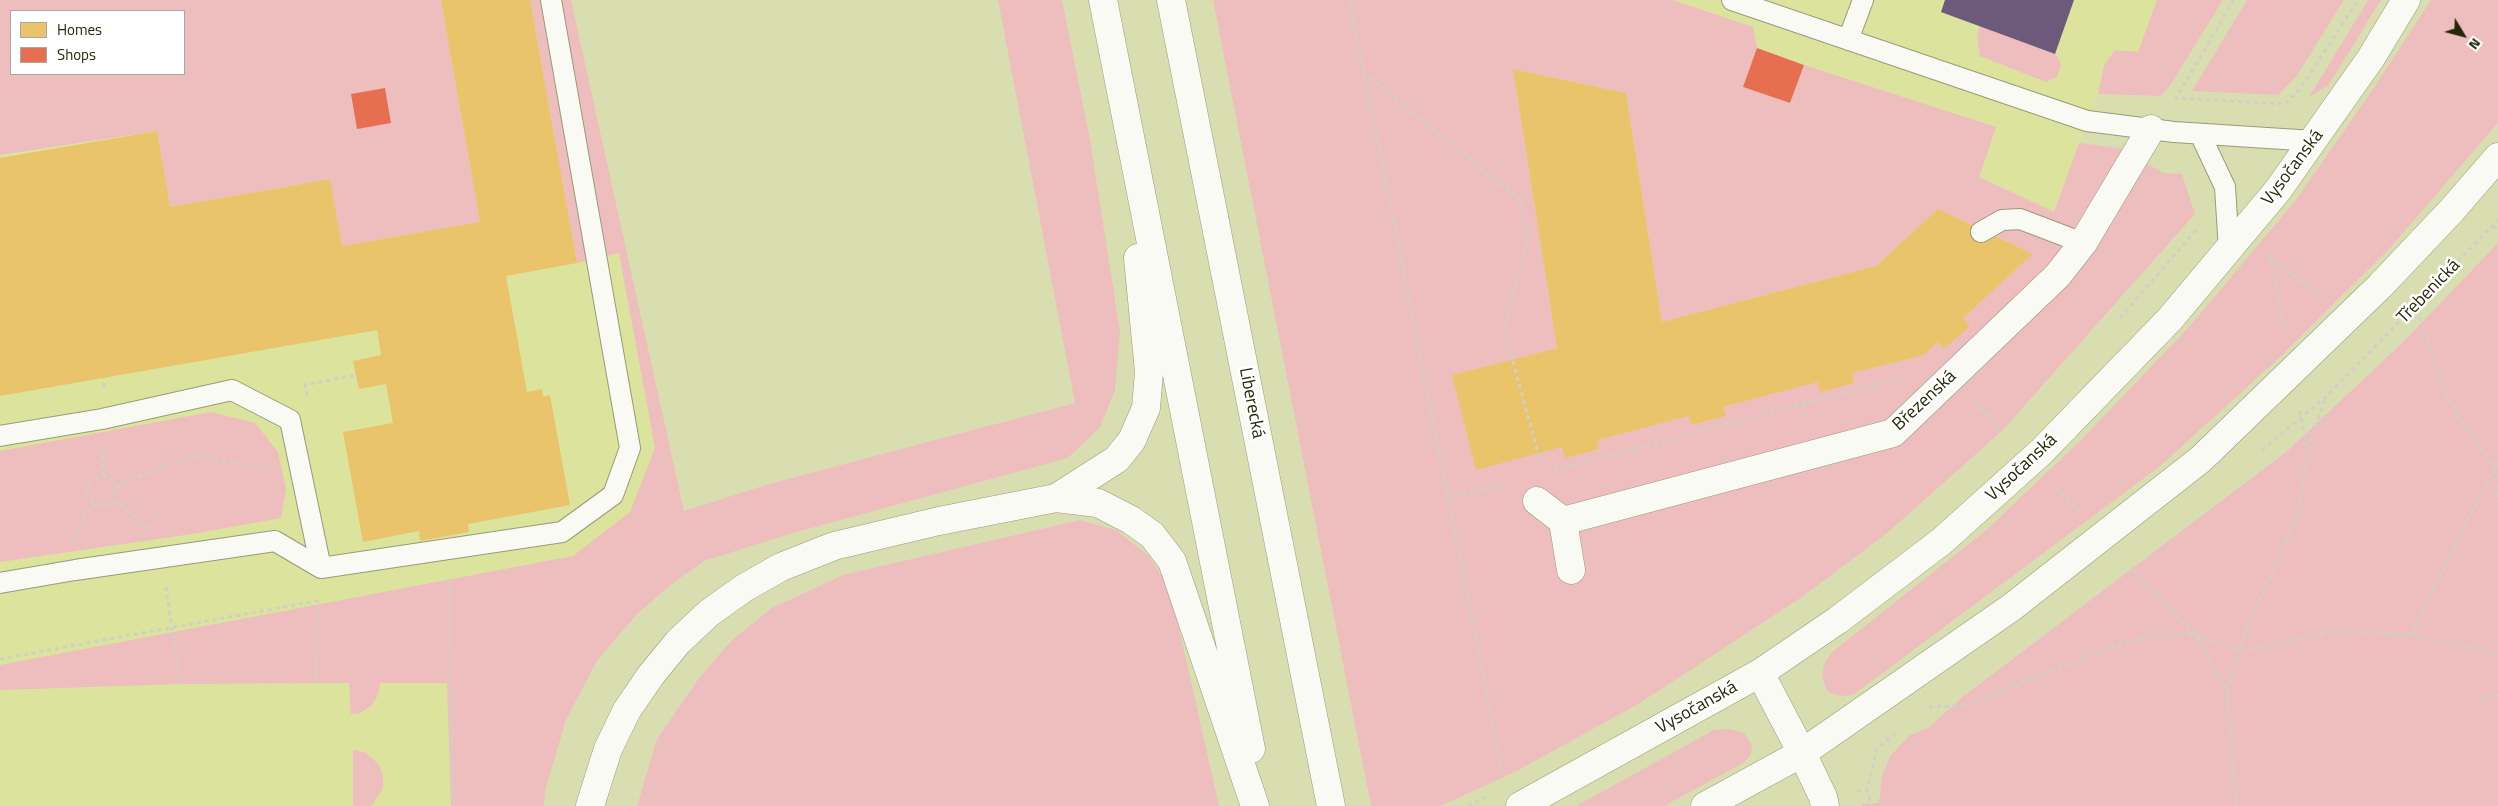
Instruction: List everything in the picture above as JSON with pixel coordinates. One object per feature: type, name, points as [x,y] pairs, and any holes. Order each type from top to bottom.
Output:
[{"type":"main road","points":[[1102,0],[1262,806]]},
{"type":"main road","name":"Liberecká","points":[[1171,0],[1331,806]]},
{"type":"main road","name":"Vysočanská","points":[[1520,806],[1760,673],[1838,620],[1942,541],[2041,452],[2108,386],[2170,319],[2232,236],[2278,190],[2371,58],[2406,0]]},
{"type":"main road","points":[[1056,498],[1117,460],[1132,440],[1146,408],[1149,372],[1122,97]]},
{"type":"main road","name":"Březenská","points":[[1563,521],[1893,433],[2058,275],[2082,243],[2151,129]]},
{"type":"main road","points":[[1705,806],[1802,753],[2012,607],[2201,459],[2348,317],[2452,210],[2498,157]]},
{"type":"main road","points":[[590,806],[608,749],[627,710],[651,675],[678,642],[709,613],[744,588],[782,567],[834,546],[939,521],[1056,498],[1098,503],[1131,520],[1152,535],[1172,561],[1255,806]]},
{"type":"main road","points":[[1537,501],[1563,521],[1571,570]]},
{"type":"main road","points":[[1760,673],[1802,753],[1823,797],[1825,806]]},
{"type":"lane","points":[[0,584],[75,570],[275,541],[321,568],[562,532],[613,495],[630,448],[551,0]]},
{"type":"lane","points":[[1732,0],[2086,121],[2200,134],[2314,141]]},
{"type":"lane","points":[[1848,40],[1863,0]]},
{"type":"lane","points":[[2200,134],[2226,187],[2232,236]]},
{"type":"lane","points":[[1980,232],[2002,220],[2020,219],[2082,243]]},
{"type":"lane","points":[[0,436],[102,419],[232,390],[290,420],[321,568]]},
{"type":"path","points":[[1350,0],[1503,778]]},
{"type":"path","points":[[2234,0],[2176,98],[2285,104],[2301,88],[2358,0]]},
{"type":"path","points":[[1363,72],[1520,200],[1527,243],[1506,323],[1506,336],[1544,473]]},
{"type":"path","points":[[2116,323],[2203,222],[2206,208],[2232,236],[2381,342]]},
{"type":"path","name":"Třebenická","points":[[2360,363],[2498,220]]},
{"type":"path","points":[[2493,226],[2498,231]]},
{"type":"path","points":[[2416,306],[2441,384],[2466,428],[2494,467],[2498,503]]},
{"type":"path","points":[[1553,470],[1903,377]]},
{"type":"path","points":[[2227,691],[2242,651],[2247,627],[2297,517],[2310,444],[2326,397]]},
{"type":"path","points":[[1975,402],[2002,431]]},
{"type":"path","points":[[117,487],[163,466],[201,456],[246,464],[302,479]]},
{"type":"path","points":[[2411,635],[2498,462]]},
{"type":"path","points":[[103,475],[108,477],[117,487],[114,501],[102,506],[94,504],[87,491],[92,479],[103,475]]},
{"type":"path","points":[[1447,498],[1517,480]]},
{"type":"path","points":[[2054,485],[2086,518]]},
{"type":"path","points":[[75,570],[70,551],[80,524],[94,504]]},
{"type":"path","points":[[2131,568],[2195,634],[2227,691],[2236,806]]},
{"type":"path","points":[[440,579],[448,577],[454,806]]},
{"type":"path","points":[[0,659],[328,599]]},
{"type":"path","points":[[316,683],[318,601]]},
{"type":"path","points":[[1922,708],[1966,705],[2111,647],[2153,636],[2195,634],[2242,651],[2335,631],[2411,635],[2498,654]]},
{"type":"path","points":[[2480,701],[2498,695]]},
{"type":"path","points":[[1867,789],[1872,806]]},
{"type":"shaded area","points":[[0,0],[441,0],[480,222],[342,246],[329,179],[170,207],[157,131],[0,155]]},
{"type":"shaded area","points":[[361,0],[571,0],[684,511],[573,556],[445,581],[451,806],[0,806],[0,63],[10,75],[222,141]]},
{"type":"shaded area","points":[[530,0],[571,0],[684,511],[769,484],[1075,403],[998,0],[1062,0],[1090,140],[1120,332],[1115,390],[1100,427],[1068,458],[793,533],[704,561],[673,583],[637,614],[597,661],[566,720],[545,791],[544,806],[451,806],[447,683],[380,683],[378,695],[371,706],[360,713],[351,714],[349,683],[180,684],[0,690],[0,665],[573,556],[630,512],[655,448],[619,253],[577,263]]},
{"type":"shaded area","points":[[1213,0],[1673,0],[1753,27],[1757,48],[1743,87],[1790,103],[1804,65],[1996,127],[1979,177],[2054,212],[2079,143],[2119,148],[2164,173],[2182,174],[2195,214],[2002,431],[1886,534],[1802,597],[1640,703],[1515,772],[1440,806],[1371,806]],"holes":[[[1513,69],[1626,93],[1662,322],[1876,266],[1938,209],[2033,254],[1963,318],[1969,326],[1944,349],[1938,342],[1924,355],[1852,373],[1854,383],[1820,391],[1818,382],[1723,407],[1726,416],[1692,425],[1689,416],[1597,440],[1599,449],[1565,458],[1562,447],[1476,469],[1452,375],[1557,348]]]},
{"type":"shaded area","points":[[1534,0],[2157,0],[2138,53],[2104,65],[2098,94],[2055,212],[1862,121],[1843,156]]},
{"type":"shaded area","points":[[2157,0],[2223,0],[2169,87],[2160,96],[2098,94],[2104,65],[2115,50],[2138,52]]},
{"type":"shaded area","points":[[2247,0],[2344,0],[2296,77],[2278,95],[2192,91]]},
{"type":"shaded area","points":[[2368,0],[2381,0],[2328,86],[2309,97]]},
{"type":"shaded area","points":[[2431,0],[2498,0],[2498,123],[2391,247],[2278,359],[2159,467],[1853,695],[1841,696],[1828,692],[1822,678],[1824,664],[1832,652],[1984,532],[2079,442],[2188,328],[2296,200],[2375,86]]},
{"type":"shaded area","points":[[1980,26],[2055,54],[2061,66],[2057,77],[2046,82],[1980,56],[1977,34]]},
{"type":"shaded area","points":[[2498,243],[2498,806],[1862,806],[1862,804],[1879,803],[1882,775],[1891,755],[1910,735],[1928,728],[1965,695],[2286,452],[2402,343]]},
{"type":"shaded area","points":[[211,412],[255,423],[278,452],[286,489],[281,518],[192,534],[0,562],[0,451]]},
{"type":"shaded area","points":[[1080,520],[1116,530],[1149,556],[1170,588],[1219,806],[637,806],[657,739],[699,678],[732,640],[772,608],[843,575]]},
{"type":"shaded area","points":[[1729,729],[1744,733],[1752,745],[1751,753],[1745,762],[1664,806],[1576,806],[1714,730]]},
{"type":"shaded area","points":[[353,750],[364,752],[380,766],[383,788],[371,806],[353,806]]},
{"type":"building: Homes","points":[[441,0],[530,0],[577,263],[506,276],[527,392],[542,389],[543,397],[550,395],[570,505],[468,524],[469,532],[420,541],[419,531],[363,542],[343,432],[393,423],[386,384],[359,389],[353,361],[381,355],[377,330],[0,396],[0,158],[157,131],[170,207],[330,179],[342,246],[480,222]]},
{"type":"building: Homes","points":[[1513,69],[1626,93],[1662,322],[1876,266],[1938,209],[2033,254],[1963,318],[1970,326],[1944,349],[1938,342],[1924,355],[1852,373],[1854,383],[1820,392],[1818,382],[1723,407],[1726,416],[1692,425],[1689,416],[1597,440],[1599,449],[1565,458],[1562,447],[1476,470],[1452,375],[1557,348]]},
{"type":"building: Shops","points":[[1757,48],[1804,65],[1790,103],[1743,87]]},
{"type":"building: Shops","points":[[385,88],[391,123],[357,129],[351,94]]},
{"type":"building: Offices","points":[[1945,0],[2074,0],[2055,54],[1941,12]]}]
